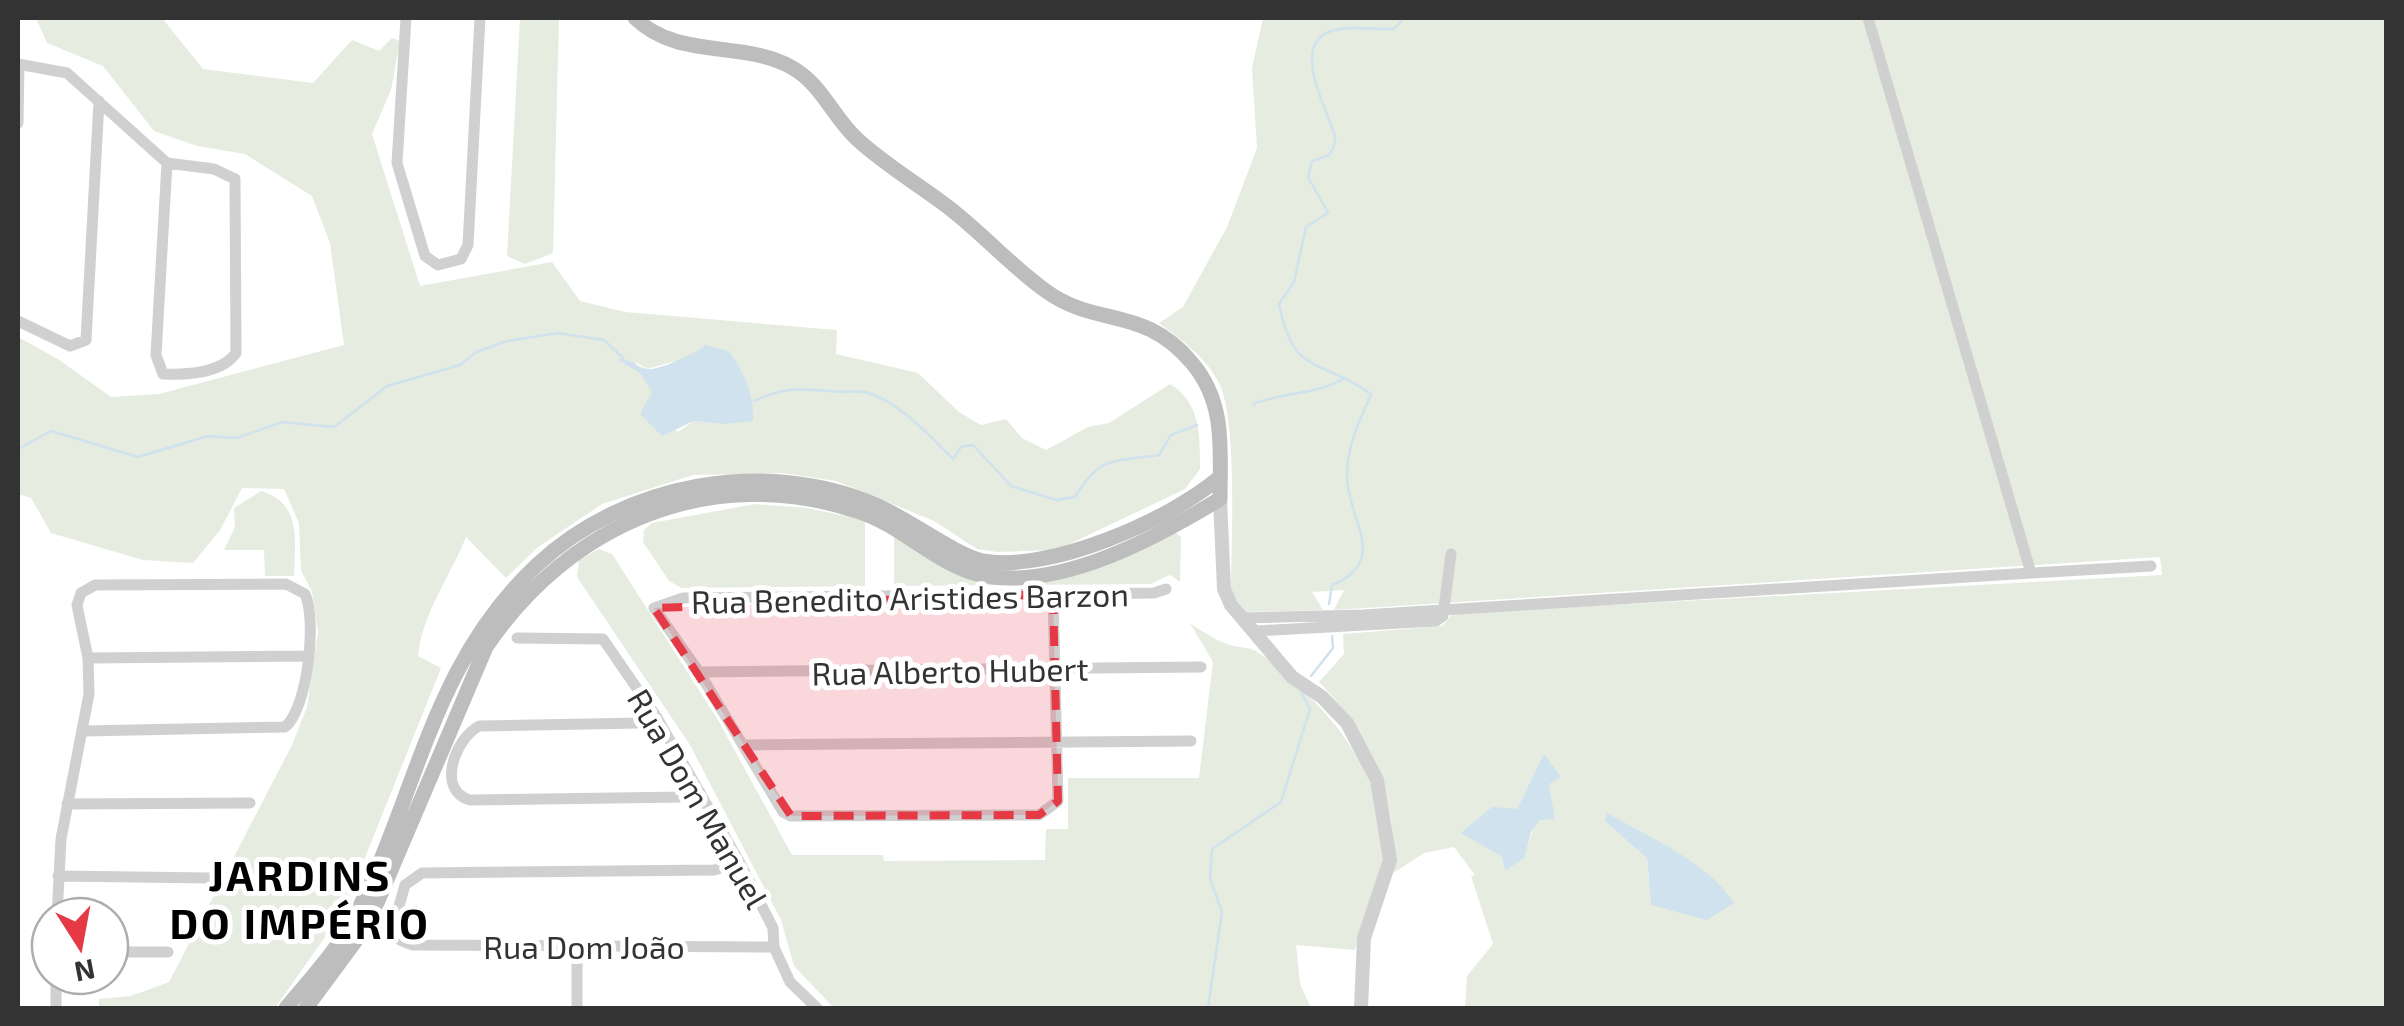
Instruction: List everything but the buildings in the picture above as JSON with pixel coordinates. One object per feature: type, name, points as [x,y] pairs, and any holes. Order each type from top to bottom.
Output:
[{"type":"main road","points":[[286,1008],[354,918],[444,692],[471,641],[546,566],[609,523],[698,486],[775,481],[858,497],[902,516],[970,557],[1020,562],[1074,553],[1194,505],[1220,499],[1214,394],[1190,360],[1160,334],[1128,318],[1065,303],[1044,290],[989,240],[854,136],[821,91],[789,65],[681,44],[662,38],[635,18]]},
{"type":"main road","points":[[1194,505],[1220,477]]},
{"type":"main road","points":[[306,1008],[368,924],[486,647],[546,566]]},
{"type":"street","points":[[391,18],[406,22],[397,163],[426,256],[438,264],[461,258],[468,245],[480,18]]},
{"type":"street","points":[[1868,18],[2031,573]]},
{"type":"street","points":[[18,124],[18,64],[67,74],[167,163],[196,165],[232,176],[238,196],[236,350],[223,366],[163,374],[156,355],[167,163]]},
{"type":"street","points":[[18,321],[70,346],[83,344],[99,101]]},
{"type":"street","points":[[1220,499],[1224,589],[1241,618],[1292,677],[1322,697],[1347,723],[1377,780],[1390,860],[1364,938],[1360,1008]]},
{"type":"street","points":[[1255,631],[1436,621],[1445,608],[1451,554]]},
{"type":"street","points":[[1241,618],[2151,566]]},
{"type":"street","points":[[57,896],[67,804],[85,730],[88,658],[77,605],[83,590],[92,585],[117,584],[286,584],[300,589],[309,604],[308,656],[296,714],[285,727],[85,730]]},
{"type":"street","name":"Rua Benedito Aristides Barzon","points":[[699,672],[654,608],[683,598],[1166,590]]},
{"type":"street","points":[[699,672],[778,806],[792,816],[1039,815],[1058,801],[1053,594]]},
{"type":"street","name":"Rua Dom Manuel","points":[[518,638],[604,639],[656,716],[740,863],[773,928],[774,947],[790,982],[817,1008]]},
{"type":"street","points":[[88,658],[308,656]]},
{"type":"street","name":"Rua Alberto Hubert","points":[[699,672],[1201,667]]},
{"type":"street","points":[[656,716],[639,723],[472,730],[450,774],[454,791],[470,800],[684,796],[700,792]]},
{"type":"street","points":[[744,745],[1191,742]]},
{"type":"street","points":[[67,804],[250,803]]},
{"type":"street","name":"Rua Dom João","points":[[740,863],[714,870],[422,873],[412,877],[392,924],[396,936],[413,946],[774,947]]},
{"type":"street","points":[[58,876],[210,878]]},
{"type":"street","points":[[577,947],[577,1008]]},
{"type":"street","points":[[130,952],[168,952]]},
{"type":"highlighted area","points":[[1053,594],[1058,801],[1039,815],[791,816],[654,608]]},
{"type":"shaded area","points":[[36,18],[162,18],[203,69],[313,83],[352,40],[379,51],[392,38],[400,41],[391,90],[372,134],[420,286],[552,262],[580,301],[625,312],[837,330],[836,354],[918,373],[959,412],[981,425],[1006,419],[1022,438],[1046,450],[1088,427],[1109,423],[1170,384],[1188,401],[1197,421],[1200,469],[1185,489],[1057,550],[977,549],[934,521],[836,481],[783,473],[693,475],[602,504],[538,547],[506,578],[466,537],[421,640],[418,656],[441,668],[344,910],[275,1008],[99,1008],[99,999],[131,996],[169,982],[292,745],[307,707],[318,632],[312,592],[301,570],[299,523],[284,489],[242,488],[220,530],[193,563],[143,560],[51,533],[31,498],[18,494],[18,337],[58,359],[111,397],[159,394],[344,345],[330,243],[312,196],[245,154],[197,146],[154,131],[103,66],[47,43]],"holes":[[[697,355],[724,424],[694,421],[678,432],[649,406],[653,393],[635,362],[647,369]]]},
{"type":"shaded area","points":[[520,18],[559,18],[553,253],[525,264],[507,256]]},
{"type":"shaded area","points":[[1263,18],[2386,18],[2386,1008],[1465,1008],[1467,976],[1493,944],[1471,876],[1475,875],[1454,847],[1424,853],[1392,874],[1391,819],[1378,770],[1354,724],[1319,682],[1344,654],[1343,634],[1442,626],[1452,615],[1463,613],[2162,575],[2160,557],[1334,610],[1344,590],[1312,592],[1323,610],[1246,612],[1231,593],[1232,484],[1225,401],[1207,365],[1159,323],[1183,307],[1227,227],[1257,148],[1252,68]],"holes":[[[1544,755],[1544,796],[1525,857],[1505,870],[1502,857],[1462,833],[1517,809]],[[1647,858],[1683,858],[1694,863],[1651,905]]]},
{"type":"shaded area","points":[[261,491],[284,504],[290,514],[295,537],[294,576],[265,576],[264,550],[224,550],[235,527],[234,508]]},
{"type":"shaded area","points":[[755,504],[807,508],[865,520],[865,586],[682,588],[669,581],[643,542],[644,530],[652,523]]},
{"type":"shaded area","points":[[1165,532],[1181,537],[1180,582],[1170,575],[1150,584],[1029,585],[1090,567]]},
{"type":"shaded area","points":[[894,533],[933,560],[967,576],[998,585],[1026,585],[894,586]]},
{"type":"shaded area","points":[[599,549],[612,554],[718,720],[792,855],[883,855],[884,861],[1045,860],[1046,829],[1068,829],[1068,778],[1199,778],[1213,662],[1190,623],[1225,643],[1256,651],[1284,672],[1331,720],[1367,775],[1378,806],[1383,837],[1381,870],[1355,950],[1296,945],[1300,984],[1311,1008],[834,1008],[794,966],[781,920],[690,745],[577,577],[579,560]]},
{"type":"water","points":[[705,345],[729,351],[735,359],[750,393],[753,421],[694,421],[662,436],[640,414],[652,392],[640,373],[617,359],[652,369]]},
{"type":"water","points":[[1544,754],[1561,777],[1549,784],[1555,819],[1540,820],[1531,832],[1525,857],[1505,871],[1502,857],[1461,833],[1492,807],[1517,809]]},
{"type":"water","points":[[1607,813],[1693,862],[1734,903],[1707,920],[1651,905],[1647,858],[1605,821]]},
{"type":"waterway","points":[[1329,604],[1332,585],[1350,575],[1363,551],[1347,477],[1354,434],[1371,394],[1301,355],[1285,328],[1279,304],[1294,282],[1306,227],[1328,213],[1308,177],[1312,161],[1329,155],[1335,139],[1314,78],[1313,49],[1319,38],[1331,31],[1394,29],[1404,18]]},
{"type":"waterway","points":[[18,449],[51,431],[138,457],[208,436],[237,438],[282,422],[334,427],[387,386],[460,365],[476,352],[507,341],[558,333],[604,340],[623,358]]},
{"type":"waterway","points":[[1253,404],[1343,379]]},
{"type":"waterway","points":[[754,401],[790,390],[868,393],[903,412],[953,459],[961,447],[973,445],[1011,486],[1056,500],[1075,497],[1092,474],[1109,463],[1159,455],[1171,435],[1197,425]]},
{"type":"waterway","points":[[1311,676],[1333,648],[1332,636]]},
{"type":"waterway","points":[[1208,1008],[1222,912],[1210,879],[1212,849],[1281,802],[1310,709],[1301,692]]},
{"type":"district","name":"JARDINS DO IMPÉRIO","points":[[300,898]]}]
